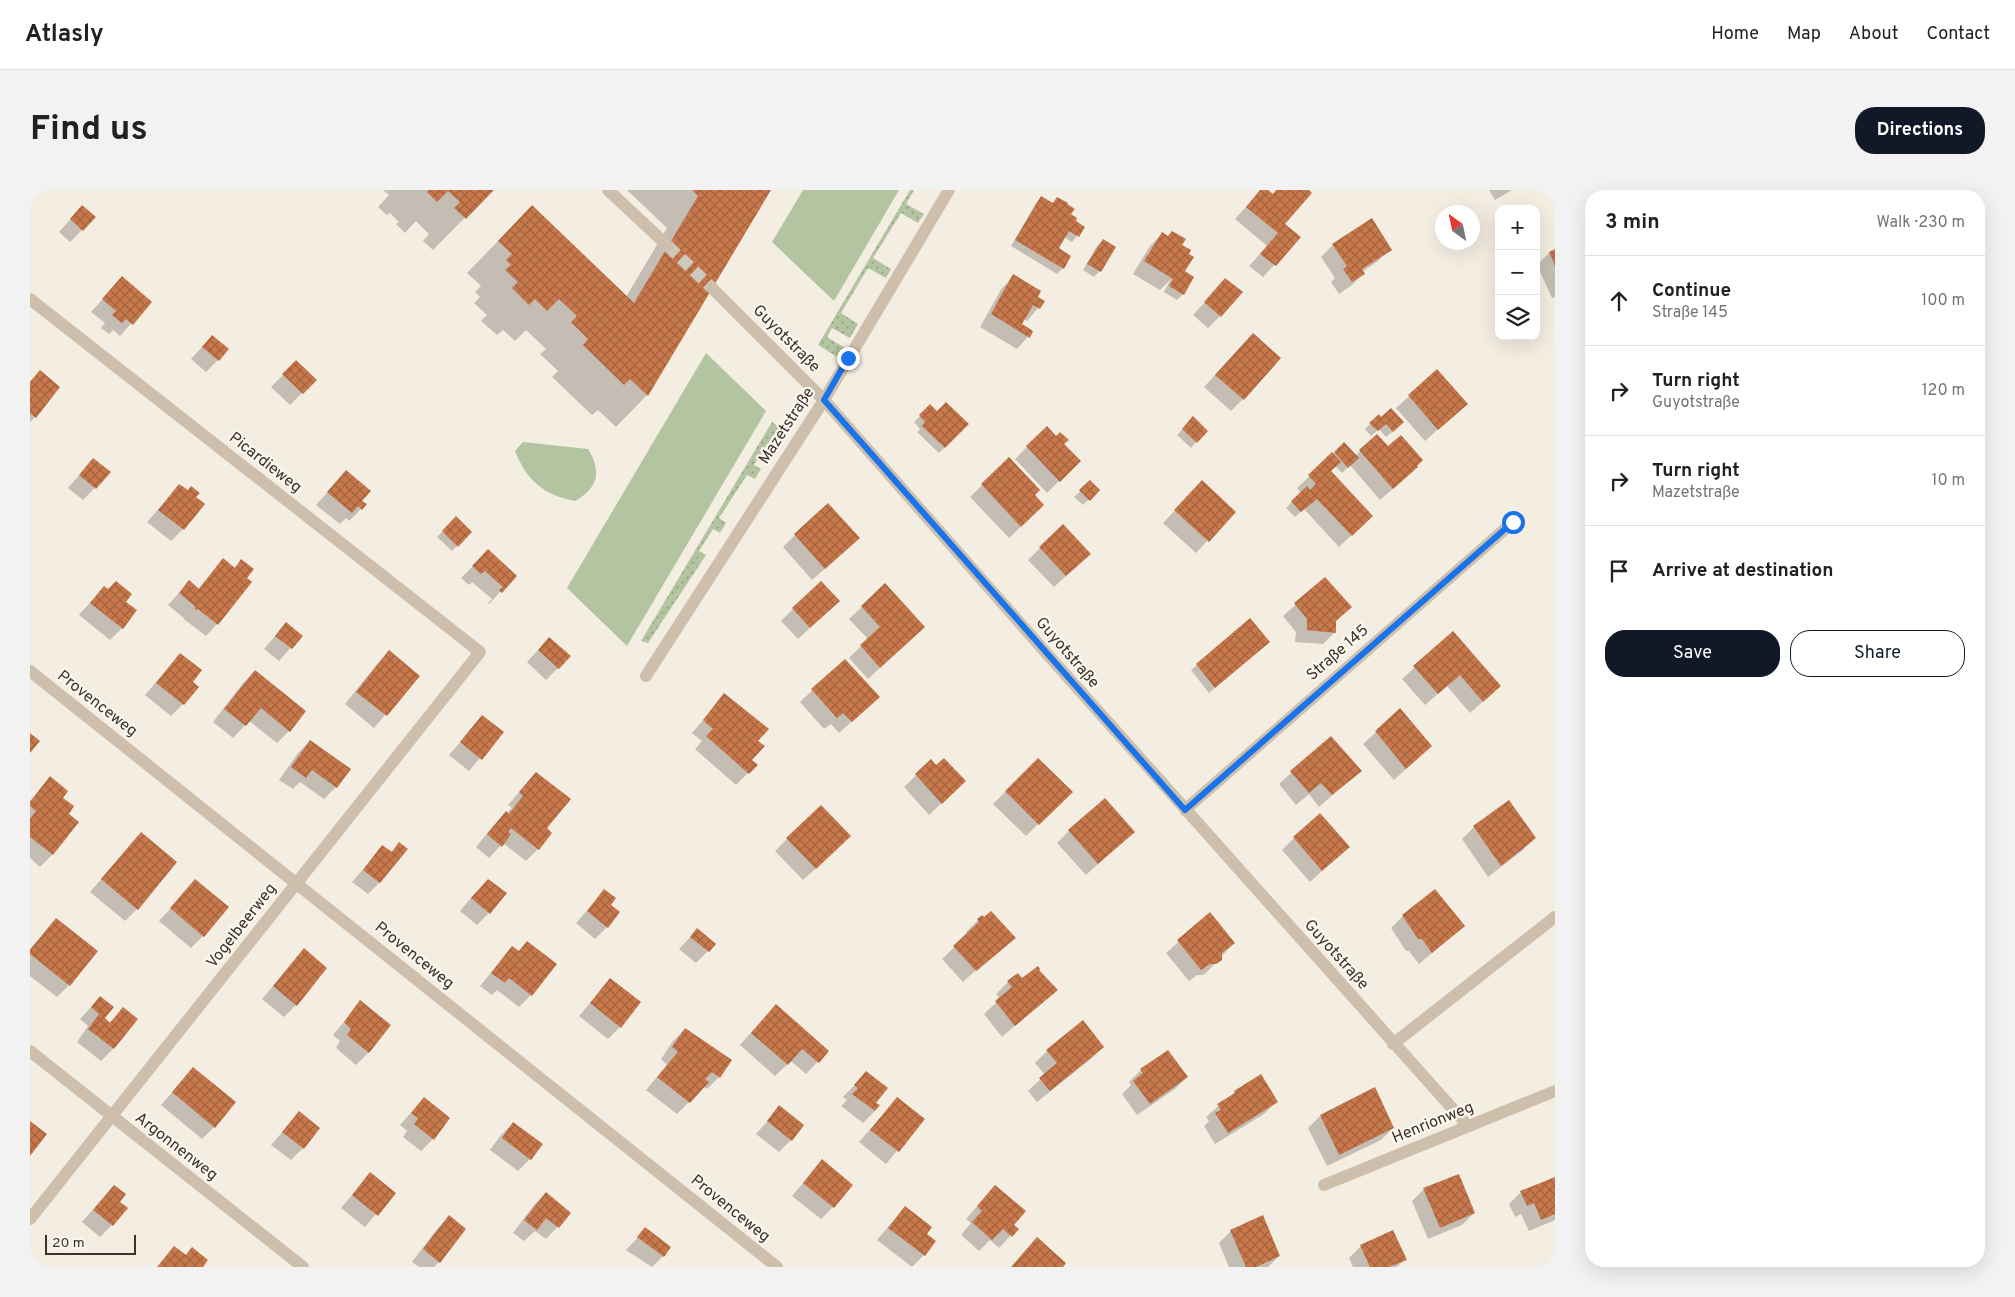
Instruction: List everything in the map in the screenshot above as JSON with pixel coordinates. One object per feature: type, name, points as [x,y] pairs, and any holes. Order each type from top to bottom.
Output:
[{"type":"street","points":[[608,190],[668,246]]},
{"type":"street","name":"Mazetstraße","points":[[646,676],[824,400],[949,190]]},
{"type":"street","name":"Guyotstraße","points":[[712,288],[824,400],[1185,810],[1468,1126]]},
{"type":"street","name":"Picardieweg","points":[[30,299],[480,652]]},
{"type":"street","name":"Straße 145","points":[[1185,810],[1513,522]]},
{"type":"street","name":"Vogelbeerweg","points":[[30,1219],[480,652]]},
{"type":"street","name":"Provenceweg","points":[[30,671],[297,882],[777,1267]]},
{"type":"street","points":[[1393,1044],[1555,917]]},
{"type":"street","name":"Argonnenweg","points":[[30,1052],[303,1267]]},
{"type":"street","name":"Henrionweg","points":[[1324,1185],[1555,1091]]},
{"type":"green space","points":[[803,190],[899,190],[834,301],[772,242]]},
{"type":"green space","points":[[910,190],[914,190],[906,204],[924,214],[918,223],[901,213],[873,258],[891,269],[886,278],[868,268],[841,313],[858,324],[850,338],[832,328],[827,337],[845,348],[839,358],[818,345]]},
{"type":"green space","points":[[706,353],[766,411],[627,646],[567,588]]},
{"type":"green space","points":[[772,422],[786,432],[775,447],[768,443],[754,465],[761,469],[755,479],[747,475],[719,518],[726,523],[720,533],[713,529],[699,551],[706,555],[648,643],[641,641]]},
{"type":"green space","points":[[523,442],[588,449],[596,472],[593,485],[589,491],[575,501],[554,495],[538,485],[525,471],[515,451]]},
{"type":"building","points":[[429,190],[494,190],[466,219],[454,208],[460,202],[448,191],[437,202],[427,192]]},
{"type":"building","points":[[692,190],[771,190],[648,396],[630,379],[624,385],[583,345],[588,339],[571,322],[577,316],[559,299],[547,311],[535,299],[529,305],[512,288],[518,282],[505,270],[511,265],[506,260],[512,254],[498,241],[532,205],[634,303],[698,196]]},
{"type":"building","points":[[1260,190],[1268,190],[1273,194],[1276,190],[1309,190],[1312,193],[1285,224],[1301,237],[1276,266],[1260,254],[1278,233],[1246,207]]},
{"type":"building","points":[[1041,196],[1053,203],[1057,197],[1068,203],[1075,209],[1071,214],[1077,218],[1076,221],[1085,227],[1079,237],[1069,231],[1059,248],[1071,256],[1064,269],[1015,240]]},
{"type":"building","points":[[82,205],[96,217],[83,231],[70,219]]},
{"type":"building","points":[[1372,218],[1392,250],[1362,269],[1365,274],[1352,282],[1343,269],[1347,266],[1332,244]]},
{"type":"building","points":[[1172,231],[1186,239],[1182,245],[1191,250],[1189,254],[1194,257],[1185,271],[1194,277],[1184,295],[1169,286],[1173,279],[1144,261],[1162,232],[1168,236]]},
{"type":"building","points":[[1103,239],[1116,247],[1101,272],[1087,264]]},
{"type":"building","points":[[1555,249],[1555,266],[1549,252]]},
{"type":"building","points":[[1013,274],[1041,291],[1038,297],[1045,301],[1040,309],[1033,305],[1022,324],[1033,331],[1030,338],[991,314]]},
{"type":"building","points":[[122,276],[152,302],[133,325],[126,319],[122,323],[112,315],[116,311],[102,299]]},
{"type":"building","points":[[1225,278],[1243,292],[1221,317],[1204,302]]},
{"type":"building","points":[[1253,333],[1281,358],[1244,400],[1215,375]]},
{"type":"building","points":[[212,335],[229,349],[219,361],[202,347]]},
{"type":"building","points":[[296,360],[317,380],[303,394],[282,374]]},
{"type":"building","points":[[1437,369],[1468,404],[1438,430],[1408,395]]},
{"type":"building","points":[[40,370],[60,387],[36,418],[30,413],[30,382]]},
{"type":"building","points":[[946,402],[969,424],[945,448],[922,426],[925,422],[919,415],[930,404],[937,411]]},
{"type":"building","points":[[1391,408],[1404,422],[1393,432],[1386,424],[1378,431],[1369,423],[1379,414],[1381,417]]},
{"type":"building","points":[[1193,416],[1208,431],[1197,443],[1182,429]]},
{"type":"building","points":[[1047,426],[1056,436],[1060,432],[1069,440],[1064,444],[1081,461],[1060,482],[1026,446]]},
{"type":"building","points":[[1377,434],[1388,446],[1401,435],[1423,460],[1418,467],[1393,489],[1359,450]]},
{"type":"building","points":[[1344,442],[1359,458],[1348,468],[1334,452]]},
{"type":"building","points":[[1332,452],[1341,462],[1331,471],[1373,516],[1352,536],[1317,499],[1301,512],[1291,501],[1307,486],[1310,490],[1316,484],[1308,475]]},
{"type":"building","points":[[1009,457],[1040,490],[1035,495],[1044,505],[1021,527],[981,484]]},
{"type":"building","points":[[93,458],[111,472],[96,489],[79,475]]},
{"type":"building","points":[[346,470],[371,491],[362,501],[367,504],[362,510],[358,506],[352,513],[327,492]]},
{"type":"building","points":[[1090,480],[1100,490],[1090,501],[1079,490]]},
{"type":"building","points":[[1202,480],[1236,512],[1209,542],[1174,510]]},
{"type":"building","points":[[179,484],[188,490],[191,486],[200,493],[196,497],[205,504],[184,530],[158,510]]},
{"type":"building","points":[[828,503],[860,538],[825,569],[794,534]]},
{"type":"building","points":[[456,516],[472,532],[458,547],[442,531]]},
{"type":"building","points":[[1063,524],[1091,554],[1066,576],[1039,547]]},
{"type":"building","points":[[488,549],[517,576],[502,593],[499,590],[503,587],[485,571],[481,574],[472,566]]},
{"type":"building","points":[[223,558],[235,568],[241,559],[254,569],[247,578],[252,582],[218,625],[198,609],[196,610],[194,608],[196,607],[179,593],[189,580],[199,589]]},
{"type":"building","points":[[1325,577],[1352,607],[1336,621],[1336,633],[1307,630],[1307,619],[1294,603]]},
{"type":"building","points":[[116,581],[132,594],[126,602],[137,610],[123,629],[90,603],[104,586],[108,589]]},
{"type":"building","points":[[821,581],[840,601],[810,628],[792,608]]},
{"type":"building","points":[[885,583],[925,627],[880,668],[860,645],[880,627],[861,606]]},
{"type":"building","points":[[1250,618],[1270,642],[1215,688],[1196,664]]},
{"type":"building","points":[[286,622],[303,636],[292,649],[275,636]]},
{"type":"building","points":[[1453,631],[1501,686],[1483,702],[1460,675],[1438,694],[1413,666]]},
{"type":"building","points":[[549,637],[571,656],[559,669],[538,650]]},
{"type":"building","points":[[389,650],[420,676],[387,716],[356,692]]},
{"type":"building","points":[[180,653],[202,670],[193,682],[199,687],[184,705],[156,683]]},
{"type":"building","points":[[845,659],[880,697],[852,722],[843,713],[837,718],[811,689]]},
{"type":"building","points":[[255,670],[306,711],[290,732],[261,708],[246,726],[224,709]]},
{"type":"building","points":[[724,693],[769,729],[758,741],[765,746],[752,760],[758,765],[749,774],[706,736],[713,729],[703,720]]},
{"type":"building","points":[[1400,708],[1432,746],[1406,769],[1375,731]]},
{"type":"building","points":[[482,715],[504,732],[482,760],[460,742]]},
{"type":"building","points":[[30,733],[40,741],[30,753]]},
{"type":"building","points":[[1331,736],[1362,771],[1332,795],[1321,783],[1309,793],[1290,771]]},
{"type":"building","points":[[310,740],[351,769],[337,788],[312,770],[306,778],[291,767]]},
{"type":"building","points":[[944,758],[966,781],[942,804],[915,774],[931,759],[936,765]]},
{"type":"building","points":[[1038,758],[1073,792],[1039,825],[1005,791]]},
{"type":"building","points":[[536,772],[571,799],[547,828],[552,833],[539,850],[511,828],[508,832],[511,834],[502,847],[487,834],[506,811],[509,814],[523,796],[519,792]]},
{"type":"building","points":[[50,776],[68,791],[63,798],[74,806],[69,814],[79,822],[53,855],[30,837],[30,819],[36,811],[30,806],[30,802]]},
{"type":"building","points":[[1105,798],[1135,832],[1098,864],[1068,830]]},
{"type":"building","points":[[1509,800],[1536,838],[1501,866],[1473,826]]},
{"type":"building","points":[[821,805],[851,836],[816,869],[786,838]]},
{"type":"building","points":[[1320,813],[1350,847],[1322,871],[1293,837]]},
{"type":"building","points":[[141,832],[177,862],[138,910],[101,879]]},
{"type":"building","points":[[399,842],[408,849],[380,883],[363,870],[382,845],[392,852]]},
{"type":"building","points":[[195,879],[229,907],[204,937],[170,908]]},
{"type":"building","points":[[488,879],[507,893],[490,914],[471,898]]},
{"type":"building","points":[[604,889],[616,898],[611,905],[620,912],[608,928],[587,911]]},
{"type":"building","points":[[1435,889],[1465,926],[1432,953],[1422,939],[1418,939],[1402,915]]},
{"type":"building","points":[[991,911],[1016,938],[976,971],[953,946],[979,922],[977,919],[982,915],[984,917]]},
{"type":"building","points":[[1210,912],[1235,943],[1222,953],[1222,960],[1216,964],[1210,964],[1201,970],[1177,940]]},
{"type":"building","points":[[56,918],[98,951],[70,986],[30,954],[30,950]]},
{"type":"building","points":[[697,928],[716,944],[709,952],[690,937]]},
{"type":"building","points":[[527,941],[557,964],[532,996],[509,978],[505,983],[491,973],[512,946],[519,951]]},
{"type":"building","points":[[304,948],[327,968],[297,1006],[273,986]]},
{"type":"building","points":[[1038,966],[1039,970],[1058,990],[1015,1026],[995,1001],[1012,987],[1007,981],[1018,973],[1022,978]]},
{"type":"building","points":[[610,978],[641,1002],[621,1028],[590,1003]]},
{"type":"building","points":[[100,996],[114,1007],[105,1018],[110,1023],[123,1007],[138,1019],[114,1049],[88,1029],[99,1014],[91,1007]]},
{"type":"building","points":[[360,1000],[391,1025],[369,1053],[347,1035],[351,1029],[344,1022]]},
{"type":"building","points":[[776,1004],[829,1051],[819,1063],[802,1049],[788,1065],[751,1033]]},
{"type":"building","points":[[1083,1020],[1104,1047],[1050,1091],[1039,1078],[1057,1063],[1046,1050]]},
{"type":"building","points":[[685,1028],[732,1060],[720,1078],[712,1072],[705,1079],[709,1082],[690,1103],[657,1077],[678,1052],[672,1047]]},
{"type":"building","points":[[1168,1050],[1188,1077],[1150,1104],[1133,1081],[1143,1073],[1140,1069]]},
{"type":"building","points":[[193,1067],[236,1102],[215,1128],[172,1092]]},
{"type":"building","points":[[866,1071],[888,1088],[876,1103],[880,1105],[875,1111],[852,1094],[858,1088],[854,1085]]},
{"type":"building","points":[[1261,1074],[1278,1102],[1228,1133],[1215,1113],[1221,1110],[1217,1104]]},
{"type":"building","points":[[1375,1087],[1394,1128],[1339,1155],[1320,1115]]},
{"type":"building","points":[[424,1097],[450,1118],[434,1140],[414,1124],[418,1118],[411,1113]]},
{"type":"building","points":[[897,1097],[925,1119],[899,1152],[870,1130]]},
{"type":"building","points":[[779,1105],[804,1125],[792,1141],[767,1121]]},
{"type":"building","points":[[299,1111],[320,1128],[304,1149],[282,1132]]},
{"type":"building","points":[[30,1121],[47,1134],[30,1156]]},
{"type":"building","points":[[513,1122],[543,1144],[531,1160],[502,1138]]},
{"type":"building","points":[[822,1159],[853,1185],[834,1208],[803,1183]]},
{"type":"building","points":[[370,1172],[396,1193],[378,1216],[352,1195]]},
{"type":"building","points":[[1459,1174],[1475,1213],[1440,1228],[1423,1188]]},
{"type":"building","points":[[1555,1177],[1555,1214],[1541,1220],[1534,1203],[1527,1206],[1520,1191]]},
{"type":"building","points":[[114,1185],[126,1194],[120,1202],[128,1208],[113,1226],[93,1210]]},
{"type":"building","points":[[995,1185],[1026,1211],[1014,1225],[1019,1229],[1012,1237],[1003,1229],[992,1240],[972,1222],[982,1211],[977,1206]]},
{"type":"building","points":[[546,1192],[571,1213],[559,1228],[546,1218],[537,1230],[524,1220]]},
{"type":"building","points":[[905,1206],[932,1227],[927,1234],[936,1241],[925,1256],[888,1228]]},
{"type":"building","points":[[449,1215],[466,1229],[440,1263],[423,1249]]},
{"type":"building","points":[[1263,1215],[1280,1256],[1256,1267],[1246,1267],[1230,1230]]},
{"type":"building","points":[[645,1227],[671,1247],[664,1257],[637,1237]]},
{"type":"building","points":[[1393,1230],[1407,1260],[1389,1267],[1370,1267],[1360,1245]]},
{"type":"building","points":[[1037,1237],[1066,1263],[1063,1267],[1011,1267]]},
{"type":"building","points":[[174,1246],[186,1255],[192,1247],[208,1260],[203,1267],[157,1267]]},
{"type":"tunnel","points":[[668,246],[712,288]]},
{"type":"route","points":[[848,358],[824,400],[1185,810],[1513,522]]}]
